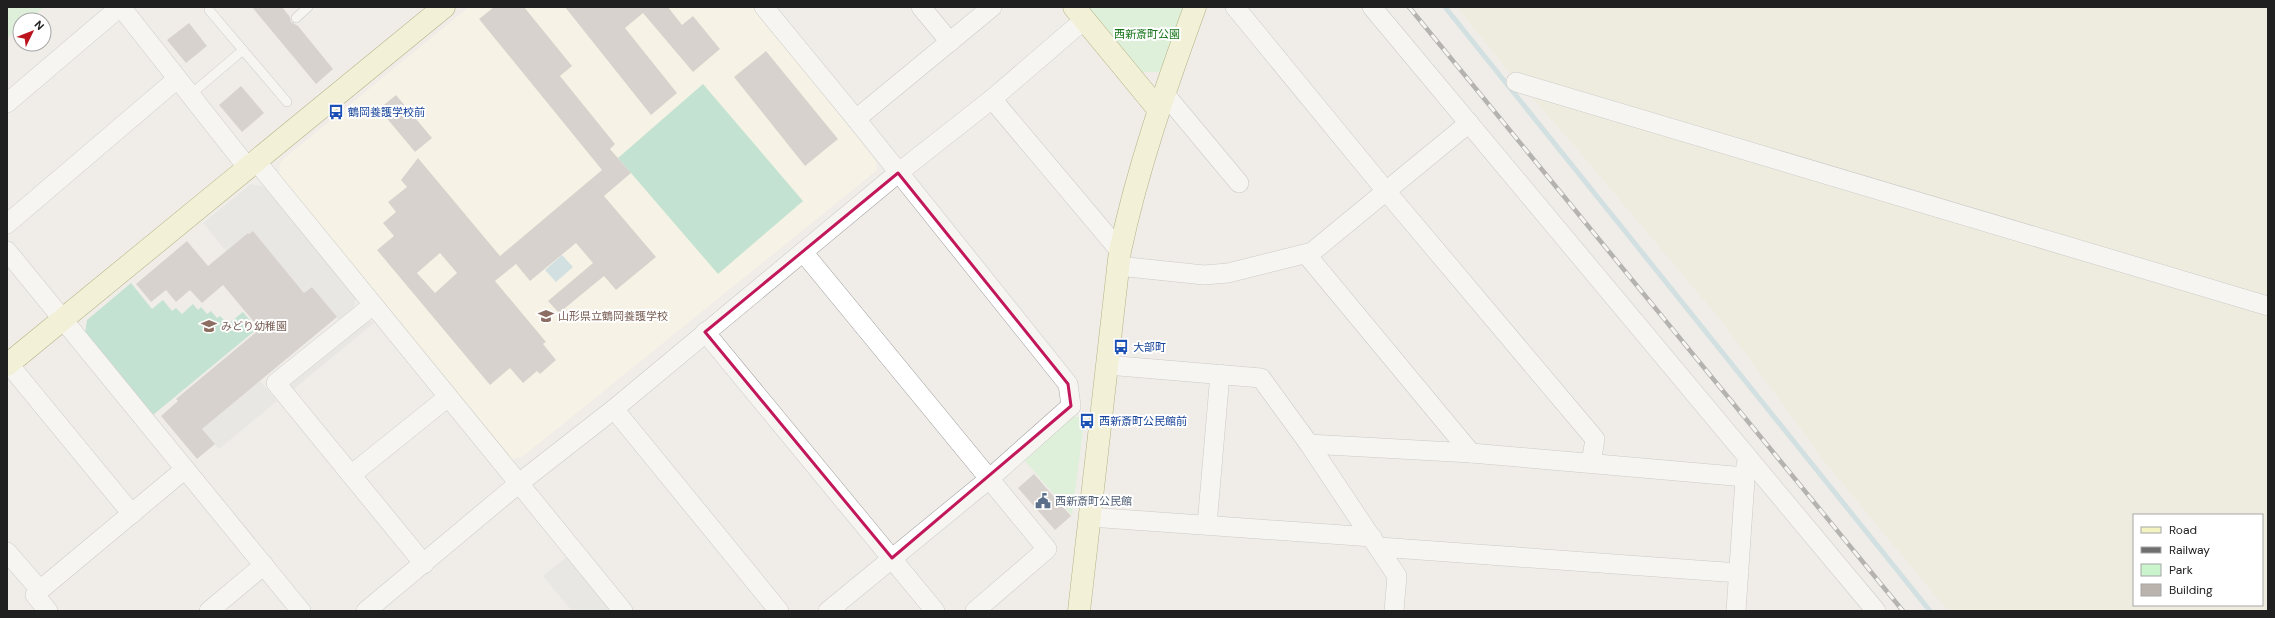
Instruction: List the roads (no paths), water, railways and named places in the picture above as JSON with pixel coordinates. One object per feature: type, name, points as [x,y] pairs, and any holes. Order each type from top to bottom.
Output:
[{"type":"street","points":[[7,103],[120,7],[190,95],[372,305],[623,611]]},
{"type":"street","points":[[764,7],[856,119],[898,174],[1068,384],[1071,406],[989,479],[828,611]]},
{"type":"street","points":[[921,7],[950,42]]},
{"type":"street","points":[[856,119],[992,7]]},
{"type":"street","points":[[1079,611],[1119,258],[1136,183],[1161,101],[1195,7]]},
{"type":"street","points":[[1235,7],[1386,191],[1595,439],[1591,463]]},
{"type":"street","points":[[1372,7],[1876,611]]},
{"type":"street","points":[[132,514],[8,364],[252,165],[441,8]]},
{"type":"street","points":[[366,611],[518,484],[614,409],[705,332],[992,99],[1079,13],[1239,183]]},
{"type":"street","points":[[7,224],[177,79]]},
{"type":"street","points":[[1516,82],[2268,306]]},
{"type":"street","points":[[992,99],[1119,258],[1204,275],[1228,273],[1312,252],[1469,123]]},
{"type":"street","points":[[7,251],[301,611]]},
{"type":"street","points":[[803,252],[1046,549],[976,611]]},
{"type":"street","points":[[1306,254],[1471,453]]},
{"type":"street","points":[[372,305],[276,383],[424,564]]},
{"type":"street","points":[[705,332],[935,611]]},
{"type":"street","points":[[1107,365],[1261,378],[1309,444],[1397,576],[1394,611]]},
{"type":"street","points":[[1207,525],[1220,374]]},
{"type":"street","points":[[351,475],[448,397]]},
{"type":"street","points":[[614,409],[780,611]]},
{"type":"street","points":[[1309,444],[1471,453],[1745,477]]},
{"type":"street","points":[[1736,611],[1747,457]]},
{"type":"street","points":[[48,611],[35,595],[186,469]]},
{"type":"street","points":[[1090,517],[1207,525],[1375,542],[1739,573]]},
{"type":"street","points":[[7,552],[40,590]]},
{"type":"street","points":[[209,611],[264,565]]},
{"type":"lane","points":[[296,18],[308,7]]},
{"type":"lane","points":[[209,10],[286,102]]},
{"type":"lane","points":[[190,95],[243,50]]},
{"type":"water","points":[[562,255],[573,267],[556,282],[545,270]]},
{"type":"waterway","points":[[1445,7],[1930,611]]},
{"type":"railway","points":[[1409,7],[1903,611]]},
{"type":"place","name":"鶴岡養護学校前","points":[[336,112]]},
{"type":"place","name":"山形県立鶴岡養護学校","points":[[546,316]]},
{"type":"place","name":"みどり幼稚園","points":[[209,326]]},
{"type":"place","name":"大部町","points":[[1121,347]]},
{"type":"place","name":"西新斎町公民館前","points":[[1087,421]]},
{"type":"place","name":"西新斎町公民館","points":[[1043,501]]},
{"type":"park label","name":"西新斎町公園","points":[[1147,34]]}]
